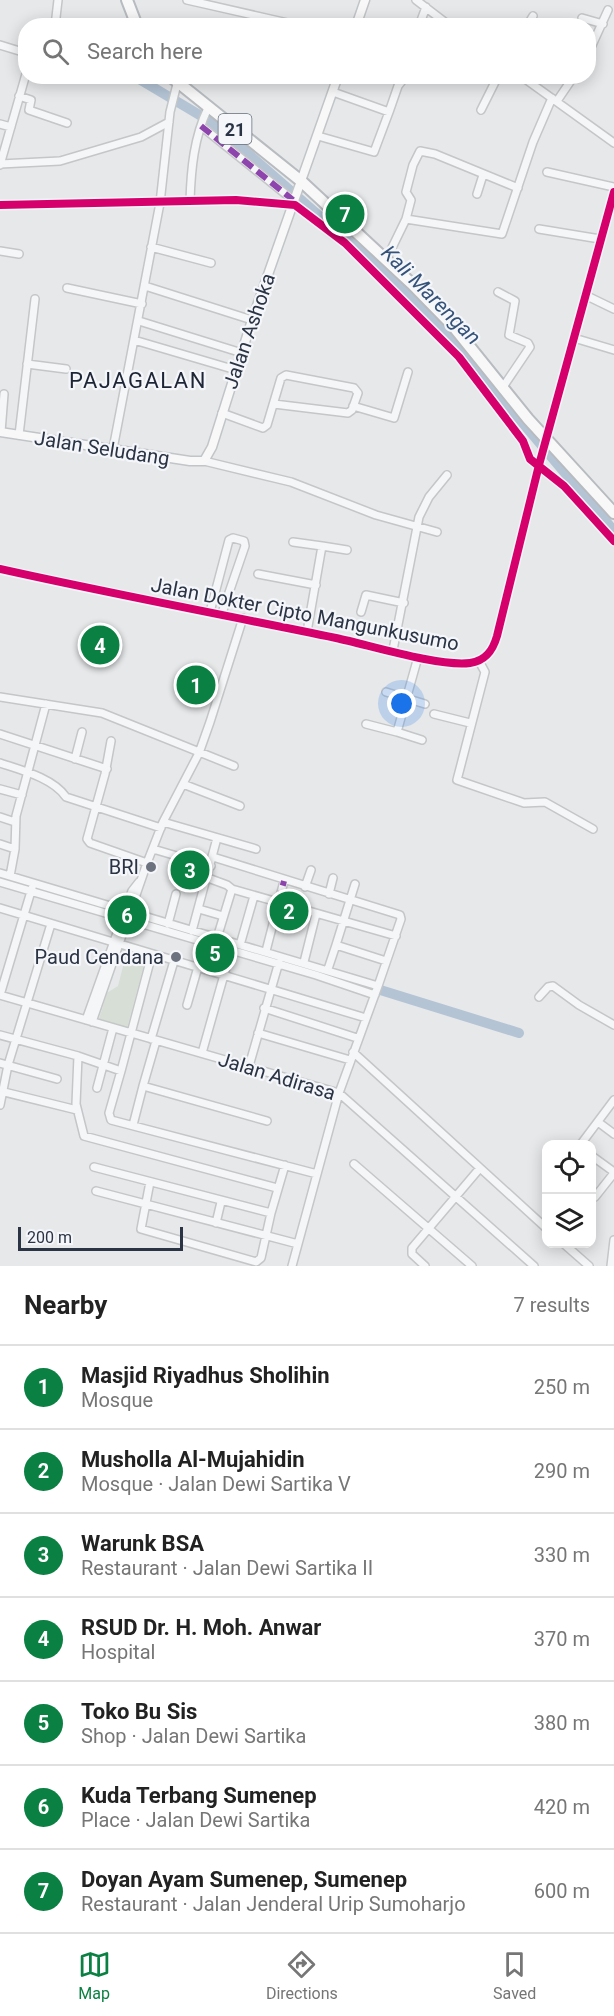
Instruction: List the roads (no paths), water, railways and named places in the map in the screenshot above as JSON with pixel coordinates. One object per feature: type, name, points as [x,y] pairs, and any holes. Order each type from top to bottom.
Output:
[{"type":"highway","points":[[127,0],[134,18]]},
{"type":"highway","name":"21","points":[[174,84],[299,185],[386,260],[453,326],[545,442],[614,513]]},
{"type":"main road","points":[[359,18],[365,0]]},
{"type":"main road","name":"Jalan Ashoka","points":[[204,461],[213,447],[252,320],[336,84]]},
{"type":"main road","name":"Jalan Seludang","points":[[0,432],[190,461],[204,461]]},
{"type":"street","points":[[56,18],[58,0]]},
{"type":"street","points":[[187,0],[266,18]]},
{"type":"street","points":[[416,0],[440,18]]},
{"type":"street","points":[[421,18],[426,7]]},
{"type":"street","points":[[596,38],[608,10]]},
{"type":"street","points":[[596,22],[603,24]]},
{"type":"street","points":[[0,45],[18,51]]},
{"type":"street","points":[[23,84],[0,164],[60,161],[141,137],[169,122]]},
{"type":"street","points":[[113,449],[160,203],[174,84]]},
{"type":"street","points":[[318,136],[374,152],[400,84]]},
{"type":"street","points":[[481,110],[494,84]]},
{"type":"street","points":[[532,84],[614,143]]},
{"type":"street","points":[[406,219],[500,234],[503,232],[533,142],[555,100],[568,84]]},
{"type":"street","points":[[333,92],[389,112]]},
{"type":"street","points":[[19,96],[31,100],[29,110],[67,123]]},
{"type":"street","points":[[190,201],[190,176],[201,126],[207,111]]},
{"type":"street","points":[[0,124],[11,127]]},
{"type":"street","points":[[201,126],[345,243],[459,357],[523,441],[530,459],[539,463],[564,486],[614,541]]},
{"type":"street","points":[[386,260],[406,219],[411,200],[406,192],[413,165],[420,151],[435,154],[518,188]]},
{"type":"street","points":[[547,172],[614,187]]},
{"type":"street","points":[[477,194],[483,175]]},
{"type":"street","name":"Jalan Dokter Cipto Mangunkusumo","points":[[0,569],[243,618],[418,657],[459,663],[479,661],[489,653],[497,636],[539,463],[614,192]]},
{"type":"street","points":[[0,205],[236,200],[292,202]]},
{"type":"street","points":[[539,229],[600,239]]},
{"type":"street","points":[[151,247],[211,263]]},
{"type":"street","points":[[0,251],[19,254]]},
{"type":"street","points":[[145,286],[252,320]]},
{"type":"street","points":[[67,288],[142,304]]},
{"type":"street","points":[[498,292],[516,301],[508,333],[528,343],[530,347],[502,387]]},
{"type":"street","points":[[585,295],[614,309]]},
{"type":"street","points":[[19,435],[35,299]]},
{"type":"street","points":[[139,321],[242,353]]},
{"type":"street","points":[[574,338],[614,350]]},
{"type":"street","points":[[134,340],[236,370]]},
{"type":"street","points":[[27,364],[66,369]]},
{"type":"street","points":[[353,406],[394,418],[408,372]]},
{"type":"street","points":[[222,413],[262,429],[274,404],[281,378],[286,375],[354,388],[358,393],[348,413],[274,404]]},
{"type":"street","points":[[0,432],[4,394]]},
{"type":"street","points":[[204,461],[291,482],[417,528],[437,532]]},
{"type":"street","points":[[393,651],[417,528],[429,497],[447,475]]},
{"type":"street","points":[[210,612],[229,540],[233,538],[244,541],[245,546],[222,614]]},
{"type":"street","points":[[292,542],[347,550]]},
{"type":"street","points":[[307,632],[322,546]]},
{"type":"street","points":[[258,574],[316,585]]},
{"type":"street","points":[[361,612],[365,595],[404,603]]},
{"type":"street","points":[[89,1021],[116,943],[162,825],[199,753],[243,618]]},
{"type":"street","points":[[398,732],[418,657]]},
{"type":"street","points":[[479,661],[485,672],[457,780],[524,803],[545,802],[593,829]]},
{"type":"street","points":[[386,692],[425,704]]},
{"type":"street","points":[[0,697],[102,713],[234,766]]},
{"type":"street","points":[[10,876],[15,849],[15,822],[46,704]]},
{"type":"street","points":[[434,714],[470,723]]},
{"type":"street","points":[[366,724],[422,740]]},
{"type":"street","points":[[75,759],[82,732]]},
{"type":"street","points":[[0,734],[107,769]]},
{"type":"street","points":[[111,741],[107,769],[87,836],[88,842],[147,863]]},
{"type":"street","points":[[0,763],[28,772],[61,789],[66,797],[256,849]]},
{"type":"street","points":[[183,784],[240,806]]},
{"type":"street","points":[[0,789],[22,795]]},
{"type":"street","points":[[0,817],[15,822]]},
{"type":"street","points":[[192,931],[217,838]]},
{"type":"street","points":[[0,844],[15,849]]},
{"type":"street","points":[[153,849],[211,866]]},
{"type":"street","points":[[213,857],[284,881],[400,915],[396,936],[357,1038],[339,1093],[292,1266]]},
{"type":"street","points":[[305,887],[311,870]]},
{"type":"street","points":[[0,873],[32,888]]},
{"type":"street","points":[[208,878],[254,896],[396,936]]},
{"type":"street","points":[[329,894],[333,878]]},
{"type":"street","points":[[266,951],[284,881]]},
{"type":"street","points":[[0,882],[32,888],[231,950],[377,990]]},
{"type":"street","points":[[328,969],[355,885]]},
{"type":"street","points":[[0,995],[32,888]]},
{"type":"street","points":[[217,938],[232,889]]},
{"type":"street","points":[[168,924],[176,894]]},
{"type":"street","points":[[240,945],[254,896]]},
{"type":"street","points":[[0,908],[366,1018]]},
{"type":"street","points":[[199,909],[223,916]]},
{"type":"street","points":[[304,962],[316,914]]},
{"type":"street","points":[[127,916],[168,924],[328,969],[377,990]]},
{"type":"street","points":[[0,1106],[8,1065],[51,924]]},
{"type":"street","points":[[336,945],[386,961]]},
{"type":"street","points":[[202,1053],[231,950]]},
{"type":"street","points":[[152,954],[109,1118],[317,1174]]},
{"type":"street","points":[[249,1066],[281,956]]},
{"type":"street","points":[[133,1125],[174,961]]},
{"type":"street","points":[[187,1005],[198,967]]},
{"type":"street","points":[[539,997],[548,987],[553,986],[579,1005],[614,1025]]},
{"type":"street","name":"Jalan Adirasa","points":[[0,995],[339,1093],[534,1266]]},
{"type":"street","points":[[264,1008],[357,1038]]},
{"type":"street","points":[[97,1088],[113,1028]]},
{"type":"street","points":[[258,1033],[351,1056],[542,1224]]},
{"type":"street","points":[[0,1035],[78,1056],[121,1071]]},
{"type":"street","points":[[78,1056],[76,1110],[85,1137],[277,1188]]},
{"type":"street","points":[[0,1063],[57,1079]]},
{"type":"street","points":[[143,1086],[267,1121]]},
{"type":"street","points":[[2,1092],[76,1110]]},
{"type":"street","points":[[584,1140],[614,1100]]},
{"type":"street","points":[[598,1122],[614,1134]]},
{"type":"street","points":[[596,1159],[614,1172],[596,1196]]},
{"type":"street","points":[[354,1164],[472,1266]]},
{"type":"street","points":[[150,1182],[141,1229],[256,1262],[261,1258],[277,1188],[285,1165]]},
{"type":"street","points":[[94,1167],[221,1202],[271,1213]]},
{"type":"street","points":[[425,1266],[411,1252],[480,1168]]},
{"type":"street","points":[[96,1191],[298,1244]]},
{"type":"street","points":[[216,1222],[221,1202]]},
{"type":"street","points":[[612,1264],[614,1240]]},
{"type":"street","points":[[569,1248],[589,1266]]},
{"type":"waterway","name":"Kali Marengan","points":[[147,84],[213,123],[403,289],[462,351],[614,531]]},
{"type":"waterway","points":[[0,878],[120,914]]},
{"type":"waterway","points":[[145,921],[231,945]]},
{"type":"waterway","points":[[332,975],[519,1033]]},
{"type":"place","name":"Doyan Ayam Sumenep, Sumenep","points":[[345,214]]},
{"type":"place","name":"RSUD Dr. H. Moh. Anwar","points":[[100,645]]},
{"type":"place","name":"Masjid Riyadhus Sholihin","points":[[196,685]]},
{"type":"place","name":"BRI","points":[[151,867]]},
{"type":"place","name":"Warunk BSA","points":[[190,870]]},
{"type":"place","name":"Musholla Al-Mujahidin","points":[[289,911]]},
{"type":"place","name":"Kuda Terbang Sumenep","points":[[127,915]]},
{"type":"place","name":"Toko Bu Sis","points":[[215,953]]},
{"type":"place","name":"Paud Cendana","points":[[176,957]]},
{"type":"district","name":"PAJAGALAN","points":[[138,380]]}]
